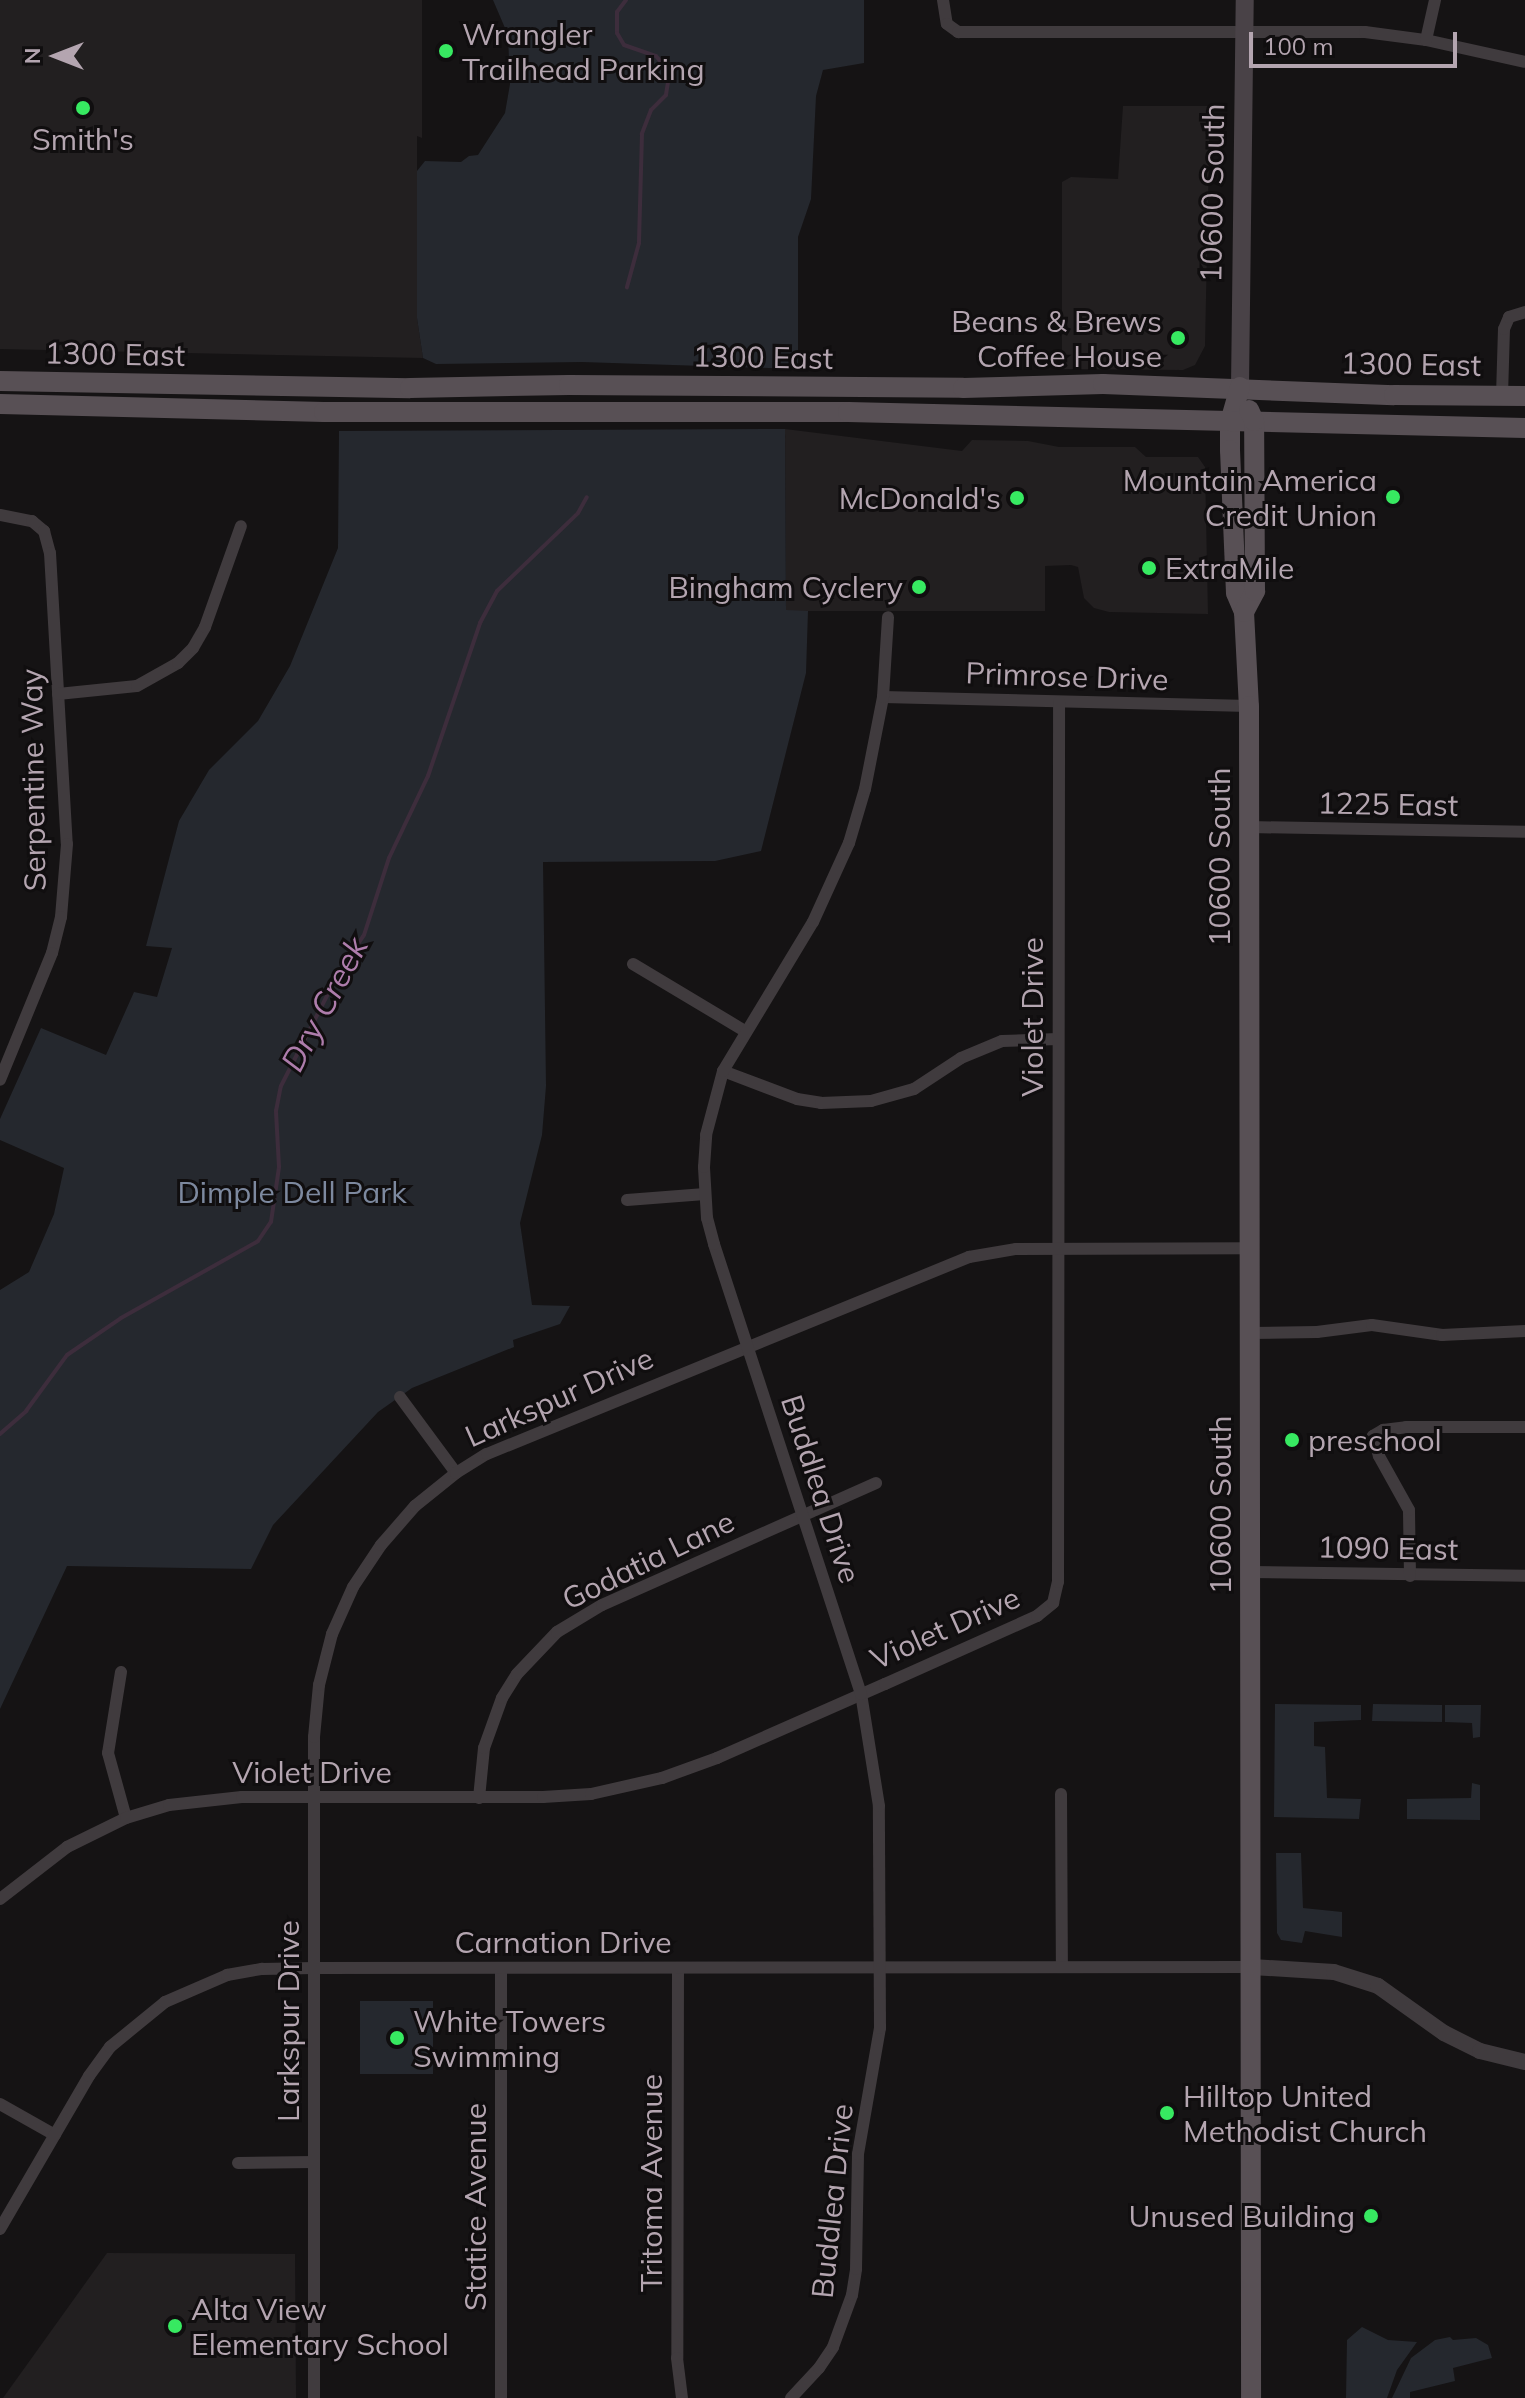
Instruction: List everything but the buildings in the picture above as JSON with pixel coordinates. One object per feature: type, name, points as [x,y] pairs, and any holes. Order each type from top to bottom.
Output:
[{"type":"main road","name":"10600 South","points":[[1245,0],[1240,387],[1230,421],[1236,593],[1244,612],[1249,706],[1251,2398]]},
{"type":"main road","name":"1300 East","points":[[0,381],[410,388],[569,385],[963,388],[1103,384],[1394,395],[1525,396]]},
{"type":"main road","name":"10600 South","points":[[1240,387],[1254,421],[1255,591],[1244,612]]},
{"type":"main road","name":"1300 East","points":[[0,404],[135,410],[668,409],[1525,428]]},
{"type":"street","points":[[943,0],[947,24],[958,32],[1365,32],[1426,40],[1525,62]]},
{"type":"street","points":[[1426,40],[1435,0]]},
{"type":"street","points":[[1502,396],[1503,337],[1509,317],[1525,312]]},
{"type":"street","name":"Serpentine Way","points":[[0,515],[32,521],[44,531],[50,553],[67,844],[61,917],[40,987],[0,1080]]},
{"type":"street","points":[[58,694],[137,686],[178,663],[193,648],[205,627],[241,526]]},
{"type":"street","name":"Buddlea Drive","points":[[791,2398],[819,2368],[833,2347],[852,2295],[857,2254],[858,2154],[880,2028],[879,1806],[861,1694],[714,1244],[705,1194],[706,1135],[723,1071],[745,1031],[790,964],[832,885],[865,789],[883,697],[888,617]]},
{"type":"street","name":"Primrose Drive","points":[[883,697],[1249,706]]},
{"type":"street","name":"Violet Drive","points":[[0,1899],[67,1847],[126,1818],[202,1800],[591,1794],[662,1778],[717,1758],[1037,1616],[1053,1603],[1058,1582],[1059,702]]},
{"type":"street","name":"1225 East","points":[[1249,827],[1525,832]]},
{"type":"street","points":[[633,964],[745,1031]]},
{"type":"street","points":[[723,1071],[797,1099],[858,1102],[914,1089],[961,1058],[1002,1041],[1058,1039]]},
{"type":"street","points":[[627,1200],[705,1194]]},
{"type":"street","name":"Larkspur Drive","points":[[314,2398],[314,1797],[319,1685],[332,1634],[353,1587],[381,1545],[415,1506],[456,1473],[525,1435],[969,1257],[1016,1249],[1249,1248]]},
{"type":"street","points":[[1249,1333],[1317,1332],[1372,1325],[1442,1335],[1525,1331]]},
{"type":"street","points":[[400,1397],[456,1473]]},
{"type":"street","points":[[1410,1576],[1409,1510],[1379,1456],[1373,1436],[1383,1430],[1406,1427],[1525,1427]]},
{"type":"street","name":"Godatia Lane","points":[[479,1798],[484,1748],[502,1698],[517,1674],[557,1632],[602,1605],[876,1483]]},
{"type":"street","name":"1090 East","points":[[1250,1572],[1525,1576]]},
{"type":"street","points":[[121,1672],[108,1753],[126,1818]]},
{"type":"street","points":[[1061,1794],[1062,1967]]},
{"type":"street","points":[[1252,1967],[1334,1972],[1378,1986],[1444,2033],[1480,2051],[1525,2062]]},
{"type":"street","name":"Carnation Drive","points":[[0,2229],[89,2076],[110,2047],[165,2002],[227,1975],[262,1969],[314,1968],[1252,1967]]},
{"type":"street","name":"Statice Avenue","points":[[501,1968],[501,2398]]},
{"type":"street","name":"Tritoma Avenue","points":[[678,1968],[677,2358],[682,2398]]},
{"type":"street","points":[[0,2104],[55,2135]]},
{"type":"street","points":[[238,2163],[314,2162]]},
{"type":"shaded area","points":[[0,0],[422,0],[422,138],[417,136],[417,318],[423,358],[0,349]]},
{"type":"shaded area","points":[[1123,106],[1210,106],[1205,346],[1195,365],[1183,370],[1062,369],[1062,182],[1071,177],[1118,179]]},
{"type":"shaded area","points":[[785,429],[962,451],[972,440],[1028,441],[1059,447],[1135,447],[1146,457],[1198,457],[1205,467],[1208,614],[1109,612],[1094,608],[1084,598],[1078,567],[1071,565],[1045,566],[1045,611],[786,611]]},
{"type":"shaded area","name":"Alta View Elementary School","points":[[107,2253],[295,2254],[296,2398],[3,2398]]},
{"type":"green space","points":[[493,0],[864,0],[864,63],[823,70],[816,96],[811,199],[798,237],[798,369],[582,362],[436,364],[423,358],[417,318],[417,171],[425,161],[461,162],[469,156],[478,155],[505,113],[510,84],[508,35]]},
{"type":"green space","name":"Dimple Dell Park","points":[[785,429],[786,610],[808,611],[806,673],[761,851],[715,861],[543,862],[546,1086],[542,1135],[520,1223],[532,1305],[570,1306],[560,1324],[513,1340],[514,1347],[412,1388],[378,1412],[273,1525],[251,1569],[67,1566],[0,1709],[0,1290],[29,1272],[54,1214],[64,1168],[0,1140],[0,1119],[41,1028],[106,1055],[134,992],[157,997],[172,948],[146,946],[179,821],[209,770],[258,721],[290,666],[338,548],[339,431]]},
{"type":"green space","points":[[1275,1704],[1361,1705],[1361,1720],[1314,1722],[1314,1746],[1325,1747],[1327,1798],[1361,1799],[1359,1819],[1274,1817]]},
{"type":"green space","points":[[1373,1704],[1442,1705],[1442,1722],[1372,1721]]},
{"type":"green space","points":[[1445,1705],[1481,1705],[1480,1737],[1473,1738],[1472,1723],[1445,1722]]},
{"type":"green space","points":[[1472,1783],[1480,1785],[1480,1820],[1407,1819],[1407,1799],[1471,1798]]},
{"type":"green space","points":[[1276,1853],[1301,1853],[1303,1908],[1342,1912],[1342,1937],[1305,1931],[1302,1943],[1281,1940],[1277,1933]]},
{"type":"green space","name":"White Towers Swimming","points":[[360,2001],[433,2001],[433,2074],[360,2074]]},
{"type":"green space","points":[[1362,2327],[1388,2340],[1417,2342],[1397,2370],[1387,2398],[1346,2398],[1347,2340]]},
{"type":"green space","points":[[1450,2337],[1453,2340],[1476,2338],[1488,2345],[1492,2358],[1453,2368],[1455,2381],[1410,2392],[1410,2398],[1392,2398],[1411,2358],[1435,2340]]},
{"type":"waterway","name":"Dry Creek","points":[[626,0],[617,12],[617,33],[624,45],[656,56],[667,69],[668,82],[666,95],[651,110],[642,134],[639,243],[627,287]]},
{"type":"waterway","name":"Dry Creek","points":[[0,1434],[26,1411],[67,1355],[121,1318],[258,1241],[271,1222],[279,1167],[276,1111],[281,1086],[340,970],[364,935],[389,858],[428,776],[480,623],[497,591],[578,513],[587,497]]},
{"type":"place","name":"Wrangler Trailhead Parking","points":[[446,51]]},
{"type":"place","name":"Smith's","points":[[83,108]]},
{"type":"place","name":"Beans & Brews Coffee House","points":[[1178,338]]},
{"type":"place","name":"Mountain America Credit Union","points":[[1393,497]]},
{"type":"place","name":"McDonald's","points":[[1017,498]]},
{"type":"place","name":"ExtraMile","points":[[1149,568]]},
{"type":"place","name":"Bingham Cyclery","points":[[919,587]]},
{"type":"place","name":"preschool","points":[[1292,1440]]},
{"type":"place","name":"White Towers Swimming","points":[[397,2038]]},
{"type":"place","name":"Hilltop United Methodist Church","points":[[1167,2113]]},
{"type":"place","name":"Unused Building","points":[[1371,2216]]},
{"type":"place","name":"Alta View Elementary School","points":[[175,2326]]}]
